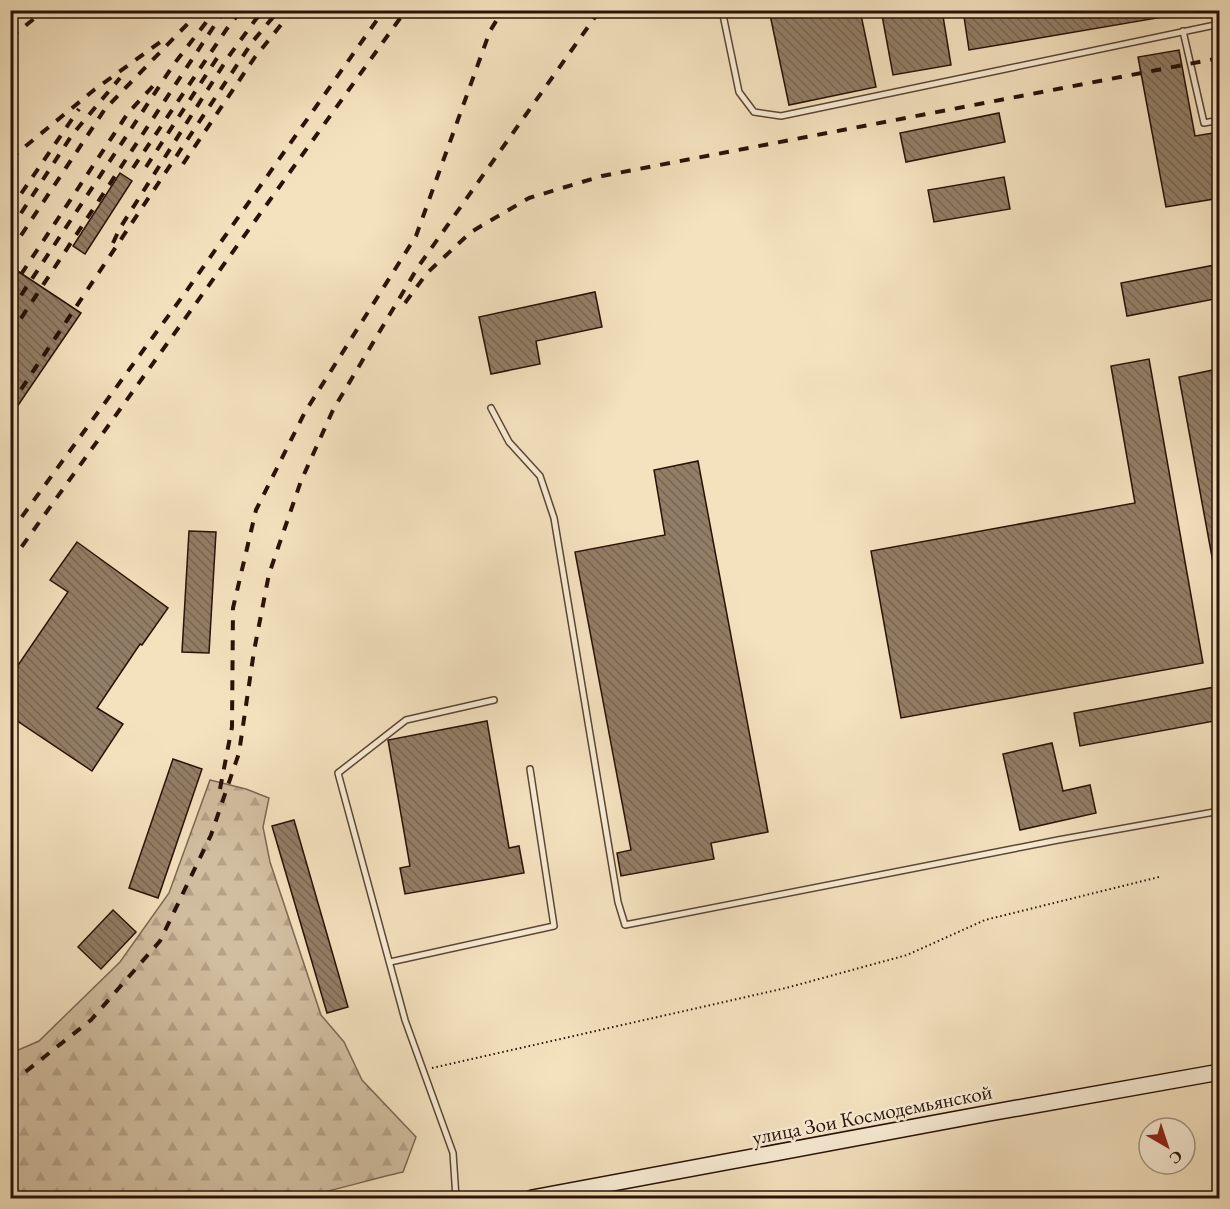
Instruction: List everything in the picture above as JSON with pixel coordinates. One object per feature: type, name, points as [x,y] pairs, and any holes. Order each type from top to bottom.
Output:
[{"type":"main road","name":"улица Зои Космодемьянской","points":[[532,1198],[1220,1072]]},
{"type":"lane","points":[[722,10],[738,92],[754,112],[781,116],[1220,24]]},
{"type":"lane","points":[[1183,31],[1204,123],[1220,120]]},
{"type":"lane","points":[[492,408],[509,442],[540,476],[554,518],[618,902],[625,926],[1058,840],[1220,811]]},
{"type":"lane","points":[[456,1198],[453,1153],[405,1020],[338,773],[406,720],[494,700]]},
{"type":"lane","points":[[390,962],[554,926],[530,769]]},
{"type":"path","points":[[423,1071],[786,988],[907,955],[985,920],[1159,877]]},
{"type":"green space","points":[[210,780],[246,789],[269,798],[263,827],[270,862],[321,1015],[344,1042],[362,1080],[416,1137],[403,1172],[289,1199],[251,1197],[11,1198],[11,1049],[16,1051],[39,1041],[120,962],[169,893]]},
{"type":"building","points":[[769,10],[860,10],[876,87],[789,105]]},
{"type":"building","points":[[881,10],[942,10],[951,65],[893,75]]},
{"type":"building","points":[[963,10],[1168,10],[1169,16],[969,50]]},
{"type":"building","points":[[1179,50],[1195,136],[1220,132],[1220,198],[1166,207],[1138,57]]},
{"type":"building","points":[[999,113],[1005,142],[906,162],[900,133]]},
{"type":"building","points":[[120,173],[132,181],[85,254],[73,246]]},
{"type":"building","points":[[1004,177],[1010,209],[934,222],[928,190]]},
{"type":"building","points":[[1220,264],[1220,298],[1127,316],[1121,283]]},
{"type":"building","points":[[10,266],[81,313],[10,417]]},
{"type":"building","points":[[595,292],[602,327],[536,341],[540,364],[491,374],[479,317]]},
{"type":"building","points":[[1149,359],[1203,663],[901,718],[871,551],[1135,503],[1111,366]]},
{"type":"building","points":[[1213,370],[1220,403],[1220,567],[1214,568],[1179,377]]},
{"type":"building","points":[[698,461],[768,832],[711,843],[714,859],[621,876],[617,853],[631,850],[575,552],[665,535],[654,470]]},
{"type":"building","points":[[189,531],[216,532],[209,653],[182,652]]},
{"type":"building","points":[[77,542],[168,608],[142,645],[140,644],[97,708],[123,724],[92,771],[10,716],[10,677],[68,592],[50,580]]},
{"type":"building","points":[[1220,686],[1220,720],[1080,746],[1074,713]]},
{"type":"building","points":[[487,721],[509,848],[519,846],[524,873],[405,894],[400,868],[410,866],[388,740]]},
{"type":"building","points":[[1052,743],[1063,791],[1090,785],[1096,813],[1020,830],[1003,754]]},
{"type":"building","points":[[173,759],[202,769],[158,898],[129,888]]},
{"type":"building","points":[[294,820],[348,1007],[327,1013],[272,826]]},
{"type":"building","points":[[113,910],[136,932],[101,969],[78,947]]},
{"type":"railway","points":[[10,18],[19,10]]},
{"type":"railway","points":[[10,38],[45,10]]},
{"type":"railway","points":[[10,252],[105,109],[201,10]]},
{"type":"railway","points":[[10,335],[220,17],[227,10]]},
{"type":"railway","points":[[133,168],[228,27],[242,10]]},
{"type":"railway","points":[[113,243],[120,228],[229,56],[256,19],[266,10]]},
{"type":"railway","points":[[10,406],[253,41],[279,10]]},
{"type":"railway","points":[[183,164],[255,57],[293,10]]},
{"type":"railway","points":[[10,533],[185,293],[384,10]]},
{"type":"railway","points":[[10,563],[406,10]]},
{"type":"railway","points":[[220,789],[232,727],[233,608],[256,510],[305,412],[416,236],[490,31],[503,10]]},
{"type":"railway","points":[[10,1084],[91,1020],[160,941],[211,835],[239,753],[254,651],[269,574],[301,481],[333,410],[418,267],[600,10]]},
{"type":"railway","points":[[10,312],[174,64],[214,12]]},
{"type":"railway","points":[[10,159],[94,90],[163,40]]},
{"type":"railway","points":[[146,167],[221,52]]},
{"type":"railway","points":[[405,303],[427,273],[471,232],[529,198],[602,176],[1220,58]]},
{"type":"railway","points":[[10,230],[72,135],[120,78]]},
{"type":"railway","points":[[10,291],[128,113],[153,86]]},
{"type":"railway","points":[[10,210],[79,109]]}]
